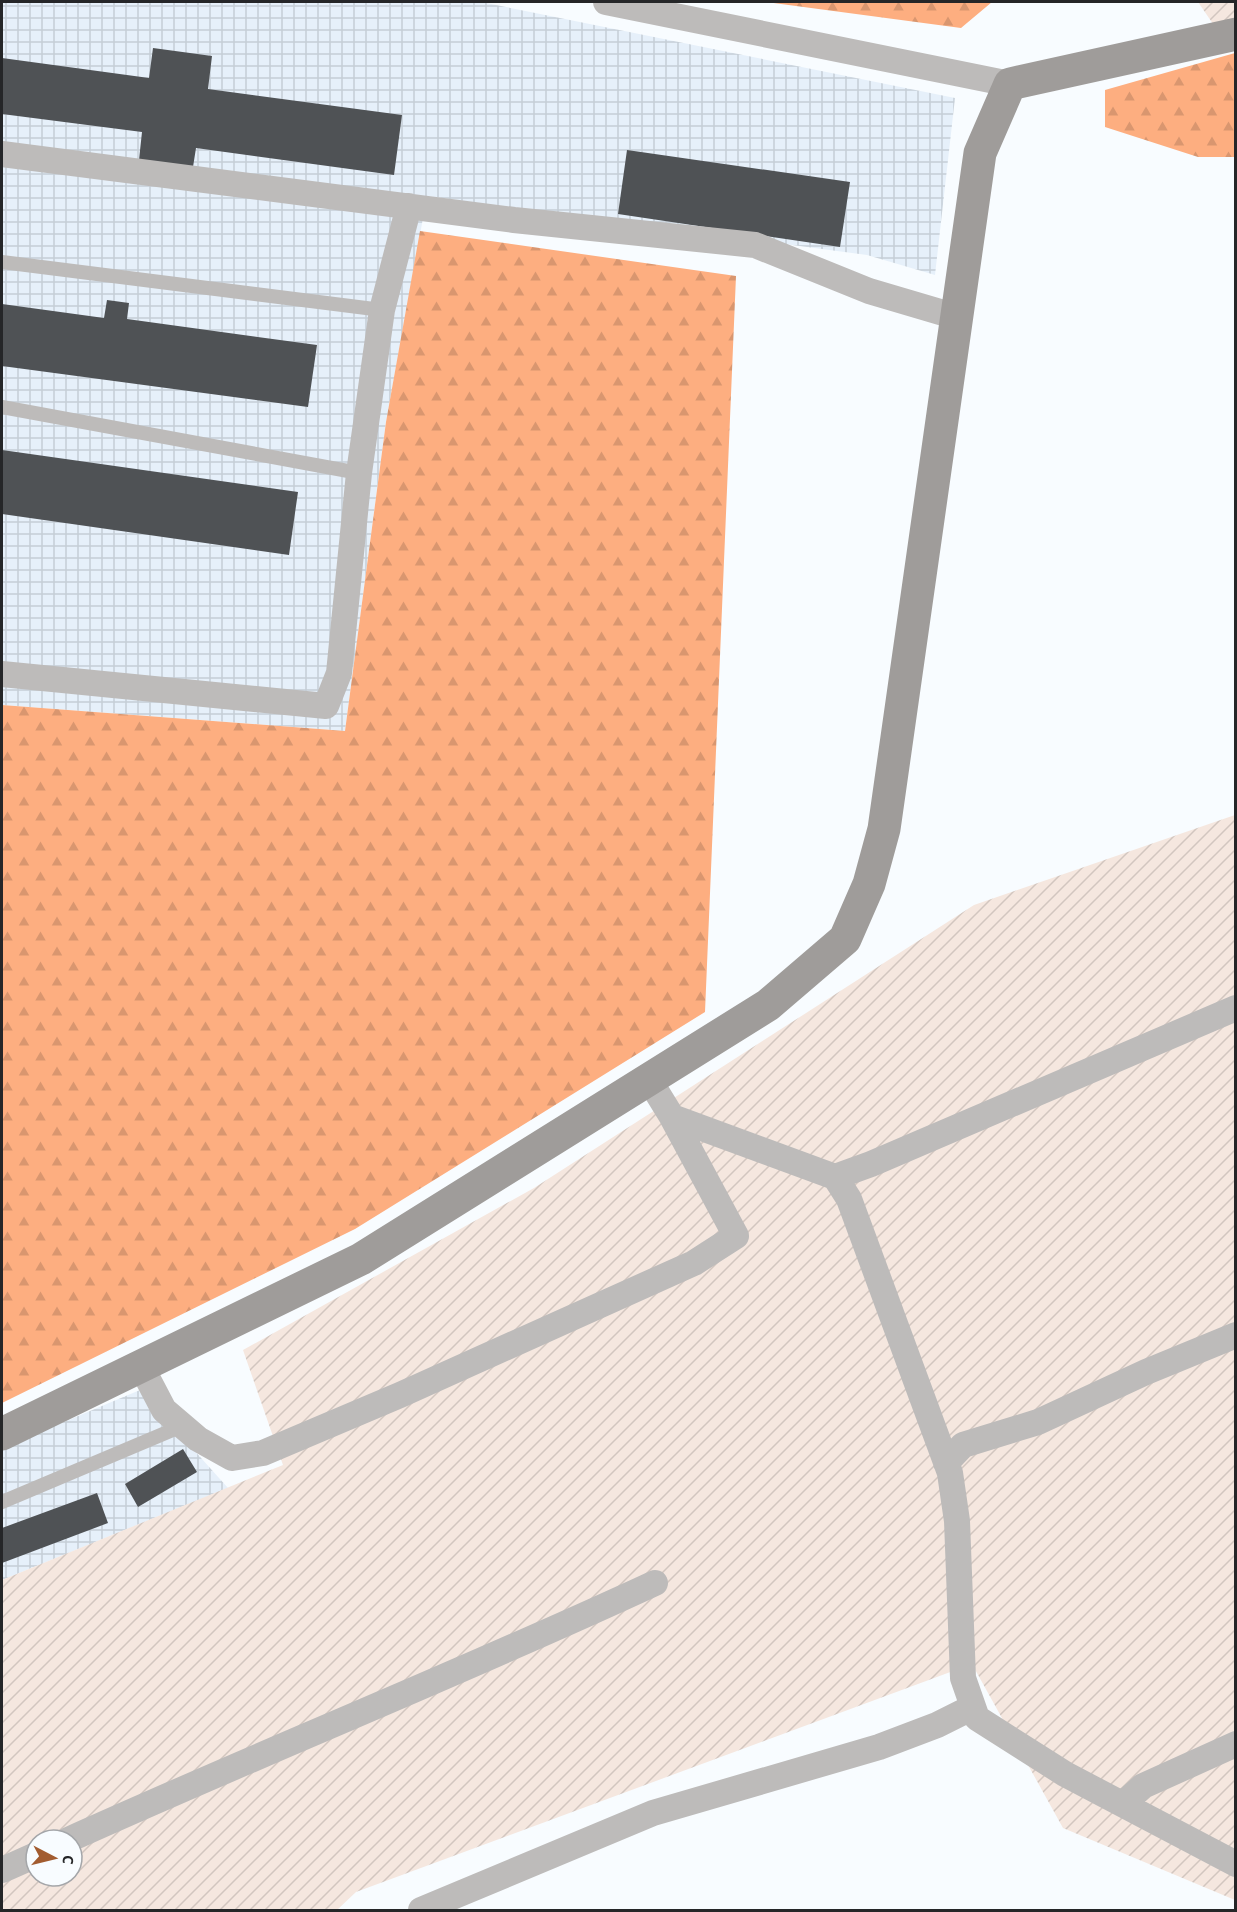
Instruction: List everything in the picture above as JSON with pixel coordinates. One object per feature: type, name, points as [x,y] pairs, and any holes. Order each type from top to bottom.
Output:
[{"type":"street","points":[[606,2],[1010,84],[1236,34]]},
{"type":"street","points":[[2,1434],[361,1259],[768,1005],[845,939],[869,884],[884,829],[980,153],[1010,84]]},
{"type":"street","points":[[2,154],[409,207],[755,245],[869,291],[957,317]]},
{"type":"street","points":[[2,674],[326,706],[339,673],[359,473],[382,310],[409,207]]},
{"type":"street","points":[[835,1177],[871,1164],[1236,1008]]},
{"type":"street","points":[[141,1366],[164,1410],[198,1439],[231,1458],[263,1453],[400,1395],[694,1263],[736,1236],[672,1117],[648,1078]]},
{"type":"street","points":[[672,1117],[835,1177],[849,1199],[946,1463],[957,1521],[963,1678],[976,1718],[1065,1774],[1236,1864]]},
{"type":"street","points":[[946,1463],[963,1446],[1038,1422],[1146,1372],[1236,1335]]},
{"type":"street","points":[[84,1833],[214,1774],[558,1628],[655,1583]]},
{"type":"street","points":[[421,1911],[653,1813],[879,1747],[937,1725],[973,1707]]},
{"type":"street","points":[[1123,1804],[1143,1786],[1236,1744]]},
{"type":"street","points":[[2,1870],[24,1860]]},
{"type":"lane","points":[[2,262],[382,310]]},
{"type":"lane","points":[[2,407],[359,473]]},
{"type":"lane","points":[[2,1502],[182,1426]]},
{"type":"shaded area","points":[[2,2],[481,2],[955,98],[935,275],[867,255],[427,196],[386,422],[345,731],[2,705]]},
{"type":"shaded area","points":[[1198,2],[1235,2],[1235,34],[1222,37]]},
{"type":"shaded area","points":[[1235,815],[1235,1900],[1063,1828],[972,1664],[356,1892],[337,1910],[2,1910],[2,1580],[283,1465],[243,1350],[534,1188],[974,905]]},
{"type":"shaded area","points":[[140,1390],[228,1488],[2,1580],[2,1448]]},
{"type":"green space","points":[[766,2],[992,2],[961,28]]},
{"type":"green space","points":[[1235,53],[1235,157],[1198,157],[1105,127],[1105,90]]},
{"type":"green space","points":[[420,231],[736,276],[705,1012],[355,1229],[2,1403],[2,705],[345,731],[386,422]]},
{"type":"building","points":[[153,48],[212,56],[208,89],[402,115],[394,175],[196,148],[193,167],[139,160],[142,132],[2,114],[2,58],[149,78]]},
{"type":"building","points":[[627,150],[850,182],[840,247],[618,214]]},
{"type":"building","points":[[107,300],[129,303],[127,319],[317,345],[308,407],[2,366],[2,304],[104,318]]},
{"type":"building","points":[[2,450],[298,492],[289,555],[2,514]]},
{"type":"building","points":[[183,1449],[197,1472],[138,1507],[125,1484]]},
{"type":"building","points":[[97,1493],[108,1523],[2,1563],[2,1528]]}]
